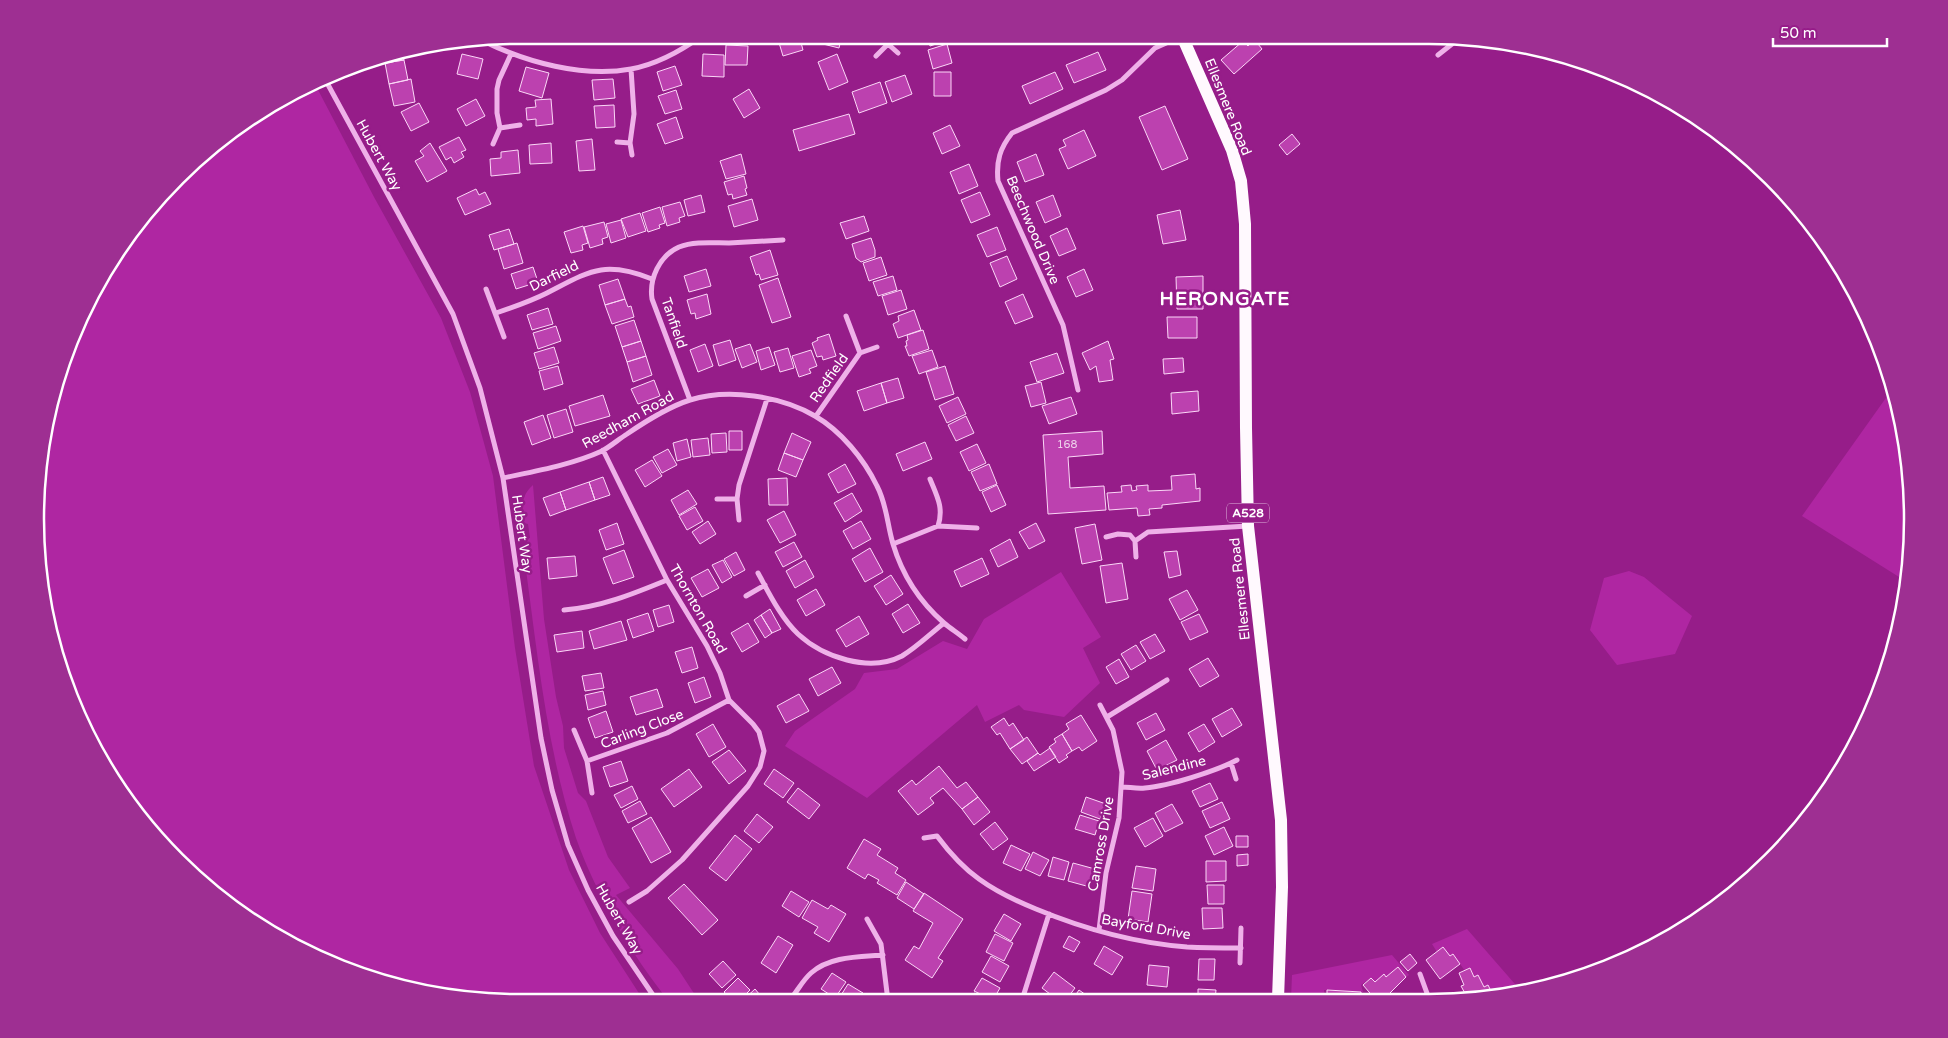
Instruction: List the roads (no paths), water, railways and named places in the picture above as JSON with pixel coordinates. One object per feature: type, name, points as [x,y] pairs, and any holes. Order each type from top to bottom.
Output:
[{"type":"main road","name":"Ellesmere Road","points":[[1186,44],[1232,150],[1241,181],[1246,224],[1248,526],[1281,820],[1282,887],[1278,994]]},
{"type":"street","points":[[492,45],[512,54],[554,66],[604,71],[631,69],[656,62],[690,44]]},
{"type":"street","points":[[876,56],[888,44],[898,53]]},
{"type":"street","name":"Beechwood Drive","points":[[1078,390],[1063,325],[998,181],[998,162],[1003,144],[1012,133],[1106,90],[1122,80],[1156,48],[1165,44]]},
{"type":"street","points":[[1438,55],[1451,45]]},
{"type":"street","points":[[493,144],[500,128],[497,114],[497,89],[499,80],[512,54]]},
{"type":"street","points":[[631,69],[634,114],[630,143],[632,155]]},
{"type":"street","name":"Hubert Way","points":[[328,84],[453,314],[480,388],[503,478],[541,738],[552,790],[568,845],[588,890],[612,936],[652,994]]},
{"type":"street","points":[[500,128],[520,125]]},
{"type":"street","points":[[617,142],[630,143]]},
{"type":"street","points":[[652,279],[662,261],[679,248],[694,244],[783,240]]},
{"type":"street","name":"Darfield","points":[[496,313],[530,301],[584,273],[612,268],[626,270],[652,279]]},
{"type":"street","name":"Tanfield","points":[[652,279],[652,299],[690,400]]},
{"type":"street","points":[[486,289],[504,337]]},
{"type":"street","name":"Redfield","points":[[846,316],[860,353]]},
{"type":"street","name":"Redfield","points":[[816,416],[860,353],[877,346]]},
{"type":"street","name":"Reedham Road","points":[[503,478],[551,467],[603,450],[650,419],[690,400],[730,394],[767,399],[797,407],[816,416],[850,445],[878,486],[886,507],[893,544],[905,575],[920,597],[944,623],[965,639]]},
{"type":"street","points":[[739,520],[737,499],[739,484],[767,399]]},
{"type":"street","name":"Thornton Road","points":[[603,450],[667,580],[708,646],[729,700],[753,724],[758,732],[764,751],[760,768],[748,786],[682,860],[647,891],[629,902]]},
{"type":"street","points":[[930,479],[940,501],[942,516],[938,526]]},
{"type":"street","points":[[717,499],[737,499]]},
{"type":"street","points":[[893,544],[938,526],[977,528]]},
{"type":"street","points":[[1135,541],[1148,532],[1160,530],[1248,526]]},
{"type":"street","points":[[1106,537],[1118,534],[1130,535],[1135,541],[1136,557]]},
{"type":"street","points":[[758,573],[798,634],[814,646],[854,662],[878,662],[900,657],[912,650],[944,623]]},
{"type":"street","points":[[564,610],[605,604],[667,580]]},
{"type":"street","points":[[746,596],[765,585]]},
{"type":"street","points":[[1107,717],[1167,680]]},
{"type":"street","name":"Carling Close","points":[[587,762],[667,734],[729,700]]},
{"type":"street","name":"Camross Drive","points":[[1099,930],[1106,873],[1117,825],[1122,787],[1120,760],[1113,730],[1100,705]]},
{"type":"street","name":"Carling Close","points":[[574,730],[587,762],[592,793]]},
{"type":"street","name":"Salendine","points":[[1122,787],[1151,787],[1198,775],[1237,760]]},
{"type":"street","points":[[1231,763],[1236,779]]},
{"type":"street","name":"Bayford Drive","points":[[924,838],[937,836],[952,855],[979,879],[1006,896],[1049,914],[1099,930],[1162,944],[1189,947],[1241,948]]},
{"type":"street","points":[[1024,994],[1049,914]]},
{"type":"street","points":[[867,919],[881,944],[887,994]]},
{"type":"street","points":[[1240,963],[1241,928]]},
{"type":"street","points":[[794,994],[810,974],[821,965],[846,959],[883,955]]},
{"type":"street","points":[[1420,974],[1428,994]]},
{"type":"district","name":"HERONGATE","points":[[1225,299]]}]
